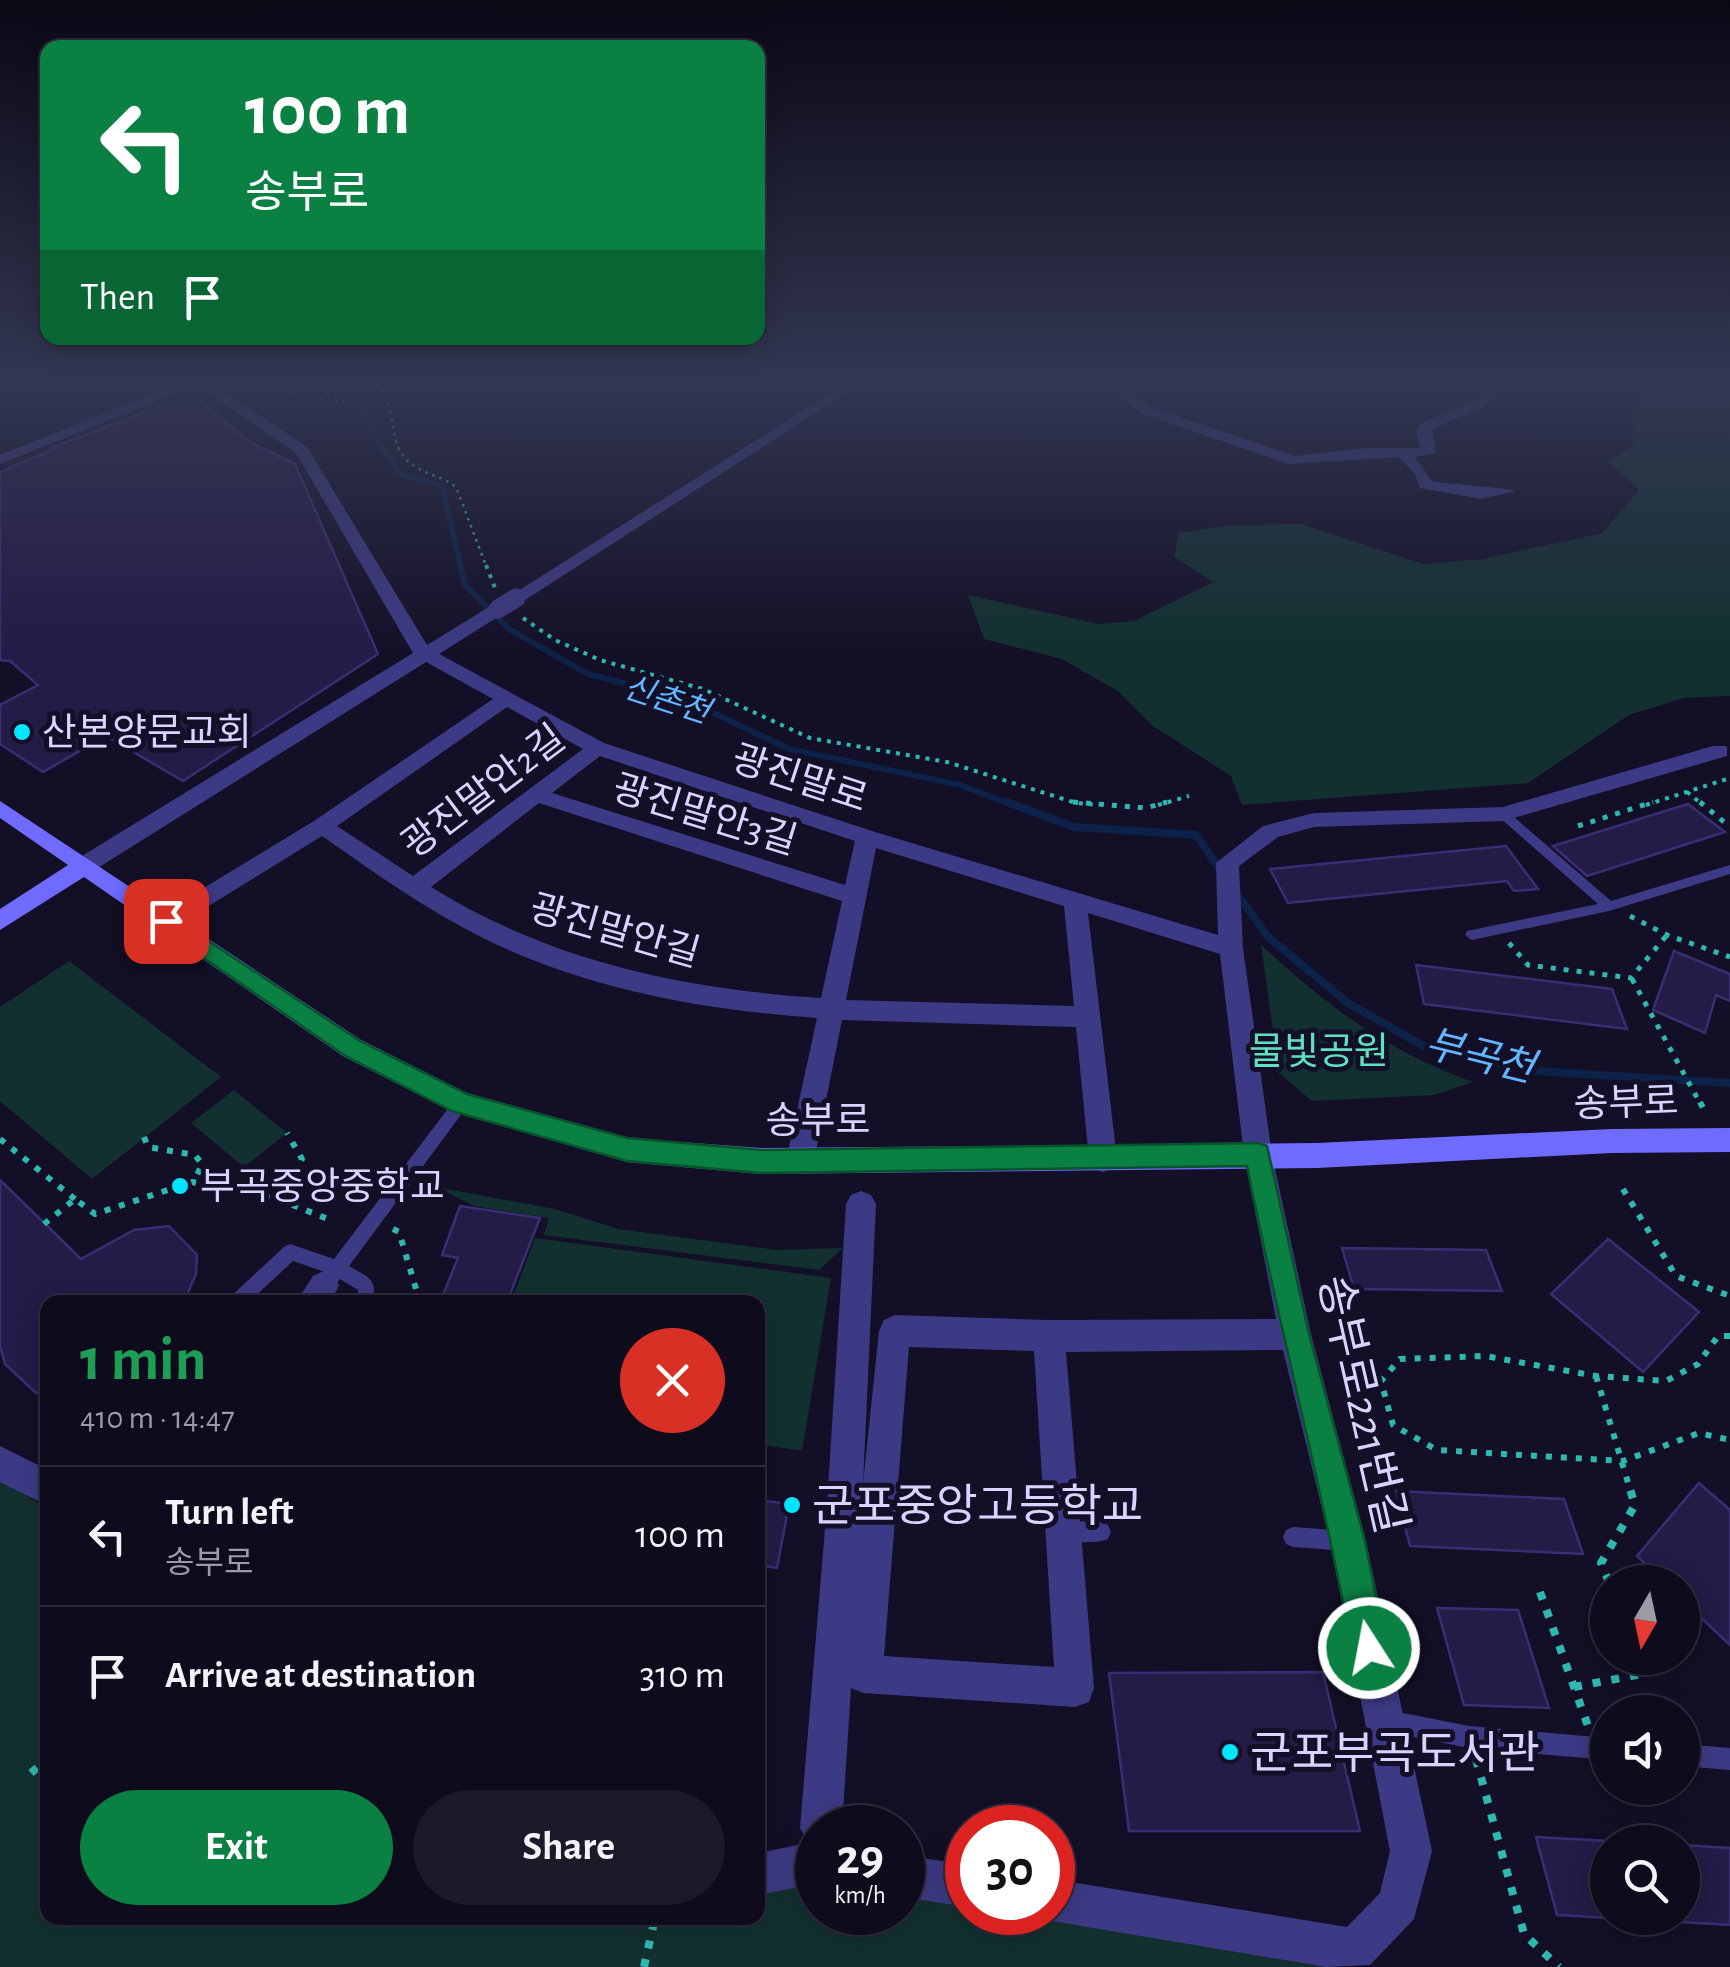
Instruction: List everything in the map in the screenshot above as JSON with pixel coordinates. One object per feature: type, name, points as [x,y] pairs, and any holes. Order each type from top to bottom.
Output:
[{"type":"street","points":[[315,472],[422,652]]},
{"type":"street","points":[[0,921],[422,652],[482,618],[518,607],[722,472]]},
{"type":"street","points":[[1420,472],[1425,485],[1482,494],[1508,491]]},
{"type":"street","name":"광진말로","points":[[422,652],[597,748],[1075,902],[1230,937]]},
{"type":"street","points":[[166,921],[322,826],[507,698]]},
{"type":"street","name":"광진말안2길","points":[[412,889],[597,748]]},
{"type":"street","points":[[1503,814],[1720,750]]},
{"type":"street","name":"광진말안3길","points":[[536,795],[855,896]]},
{"type":"street","name":"송부로","points":[[0,808],[352,1048],[461,1103],[627,1150],[800,1161],[1104,1159],[1258,1154],[1324,1157],[1657,1138],[1730,1140]]},
{"type":"street","name":"송부로221번길","points":[[1075,1904],[1355,1950],[1399,1904],[1411,1852],[1348,1541],[1295,1334],[1258,1154],[1230,937],[1227,863],[1270,832],[1314,820],[1503,814]]},
{"type":"street","name":"광진말안길","points":[[322,826],[412,889],[499,936],[609,976],[712,996],[832,1008],[1088,1017]]},
{"type":"street","points":[[800,1161],[867,837]]},
{"type":"street","points":[[1075,902],[1104,1159]]},
{"type":"street","points":[[823,1805],[845,1505],[861,1204]]},
{"type":"street","points":[[1050,1336],[1075,1688],[863,1674],[895,1331],[1050,1336],[1295,1334]]},
{"type":"street","points":[[0,1463],[40,1485]]},
{"type":"street","points":[[765,1873],[795,1867]]},
{"type":"lane","points":[[1503,814],[1610,906]]},
{"type":"lane","points":[[1472,936],[1610,906],[1730,869]]},
{"type":"lane","points":[[324,1286],[461,1103]]},
{"type":"lane","points":[[244,1295],[290,1252],[324,1286],[367,1286],[366,1295]]},
{"type":"lane","points":[[1063,1531],[1101,1532]]},
{"type":"lane","points":[[1292,1537],[1348,1541]]},
{"type":"lane","points":[[1382,1720],[1470,1737],[1590,1748]]},
{"type":"lane","points":[[1700,1756],[1730,1759]]},
{"type":"path","points":[[423,472],[456,486],[496,591]]},
{"type":"path","points":[[518,607],[555,640],[600,660],[642,669],[718,695],[810,738],[946,762],[1061,799],[1106,808],[1146,808],[1188,796]]},
{"type":"path","points":[[1578,826],[1730,778]]},
{"type":"path","points":[[1687,792],[1730,827]]},
{"type":"path","points":[[1610,906],[1666,935],[1730,957]]},
{"type":"path","points":[[1497,930],[1528,965],[1631,978]]},
{"type":"path","points":[[1631,978],[1666,935]]},
{"type":"path","points":[[1631,978],[1705,1112]]},
{"type":"path","points":[[280,1200],[302,1159],[287,1133]]},
{"type":"path","points":[[144,1137],[148,1148],[194,1155],[202,1164],[194,1182]]},
{"type":"path","points":[[0,1139],[95,1214],[194,1182],[280,1200],[333,1221]]},
{"type":"path","points":[[1623,1188],[1676,1276],[1730,1296]]},
{"type":"path","points":[[44,1224],[75,1199]]},
{"type":"path","points":[[394,1229],[418,1295]]},
{"type":"path","points":[[1730,1336],[1718,1336],[1698,1364],[1666,1381],[1596,1376],[1484,1356],[1400,1359],[1382,1382],[1393,1425],[1437,1450],[1623,1461],[1698,1433],[1730,1440]]},
{"type":"path","points":[[1596,1376],[1635,1505],[1602,1565]]},
{"type":"path","points":[[1540,1592],[1590,1722]]},
{"type":"path","points":[[1574,1687],[1637,1675]]},
{"type":"path","points":[[1470,1737],[1524,1934],[1558,1967]]},
{"type":"path","points":[[32,1773],[40,1766]]},
{"type":"path","points":[[644,1967],[653,1925]]},
{"type":"green space","points":[[1620,472],[1730,472],[1730,696],[1684,698],[1629,715],[1528,783],[1242,805],[1231,776],[1153,726],[1119,692],[1062,659],[984,639],[968,595],[1099,624],[1134,621],[1213,582],[1174,557],[1179,533],[1231,525],[1301,524],[1423,564],[1483,559],[1602,533],[1639,490]]},
{"type":"green space","name":"물빛공원","points":[[1261,945],[1360,1025],[1412,1056],[1473,1082],[1434,1095],[1312,1101],[1279,1073]]},
{"type":"green space","points":[[69,961],[221,1077],[92,1179],[0,1101],[0,1007]]},
{"type":"green space","points":[[234,1090],[287,1133],[244,1167],[191,1123]]},
{"type":"green space","points":[[436,1187],[555,1209],[618,1229],[777,1250],[843,1248],[819,1270],[544,1235],[549,1218],[474,1206]]},
{"type":"green space","points":[[535,1238],[831,1278],[802,1451],[765,1445],[765,1295],[514,1295]]},
{"type":"green space","points":[[0,1478],[40,1504],[40,1925],[765,1925],[765,1887],[791,1878],[795,1878],[795,1935],[925,1935],[925,1893],[945,1897],[945,1935],[1075,1935],[1075,1921],[1324,1967],[0,1967]]},
{"type":"building","points":[[0,472],[298,472],[378,654],[183,781],[106,736],[43,772],[0,744],[0,705],[38,685],[10,661],[0,660]]},
{"type":"building","points":[[1688,804],[1725,832],[1587,876],[1553,846]]},
{"type":"building","points":[[1506,846],[1538,889],[1514,891],[1507,881],[1288,903],[1270,869]]},
{"type":"building","points":[[1674,951],[1730,974],[1730,1001],[1716,995],[1705,1033],[1653,1010]]},
{"type":"building","points":[[1416,965],[1612,989],[1627,1029],[1424,1004]]},
{"type":"building","points":[[0,1180],[81,1259],[134,1230],[169,1226],[197,1255],[196,1274],[187,1295],[40,1295],[40,1392],[36,1393],[5,1364],[0,1346]]},
{"type":"building","points":[[460,1206],[540,1218],[510,1295],[443,1295],[458,1258],[442,1255]]},
{"type":"building","points":[[1608,1239],[1699,1312],[1643,1372],[1551,1294]]},
{"type":"building","points":[[1342,1248],[1486,1250],[1502,1291],[1354,1289]]},
{"type":"building","points":[[1699,1483],[1730,1510],[1730,1645],[1700,1617],[1700,1565],[1646,1565],[1637,1556]]},
{"type":"building","points":[[1396,1491],[1564,1499],[1583,1554],[1410,1546]]},
{"type":"building","points":[[765,1501],[789,1504],[777,1568],[765,1566]]},
{"type":"building","points":[[1437,1608],[1518,1610],[1549,1708],[1464,1705]]},
{"type":"building","name":"군포부곡도서관","points":[[1323,1672],[1360,1831],[1129,1831],[1109,1673]]},
{"type":"building","points":[[1536,1837],[1590,1840],[1590,1917],[1557,1915]]},
{"type":"building","points":[[1700,1846],[1730,1848],[1730,1925],[1700,1923]]},
{"type":"waterway","name":"신촌천","points":[[400,472],[442,486],[461,568]]},
{"type":"waterway","name":"신촌천","points":[[460,565],[465,585],[509,629],[588,674],[684,699],[789,749],[960,785],[1013,805]]},
{"type":"waterway","name":"신촌천","points":[[1007,802],[1074,827],[1196,835],[1219,868]]},
{"type":"waterway","name":"부곡천","points":[[1236,892],[1267,936],[1348,1003],[1427,1048],[1535,1071],[1730,1083]]},
{"type":"place","name":"산본양문교회","points":[[22,732]]},
{"type":"place","name":"부곡중앙중학교","points":[[180,1186]]},
{"type":"place","name":"군포중앙고등학교","points":[[792,1505]]},
{"type":"place","name":"군포부곡도서관","points":[[1230,1752]]},
{"type":"route","points":[[166,921],[352,1048],[461,1103],[627,1150],[761,1162],[1258,1154],[1295,1334],[1348,1541],[1369,1648]]}]
